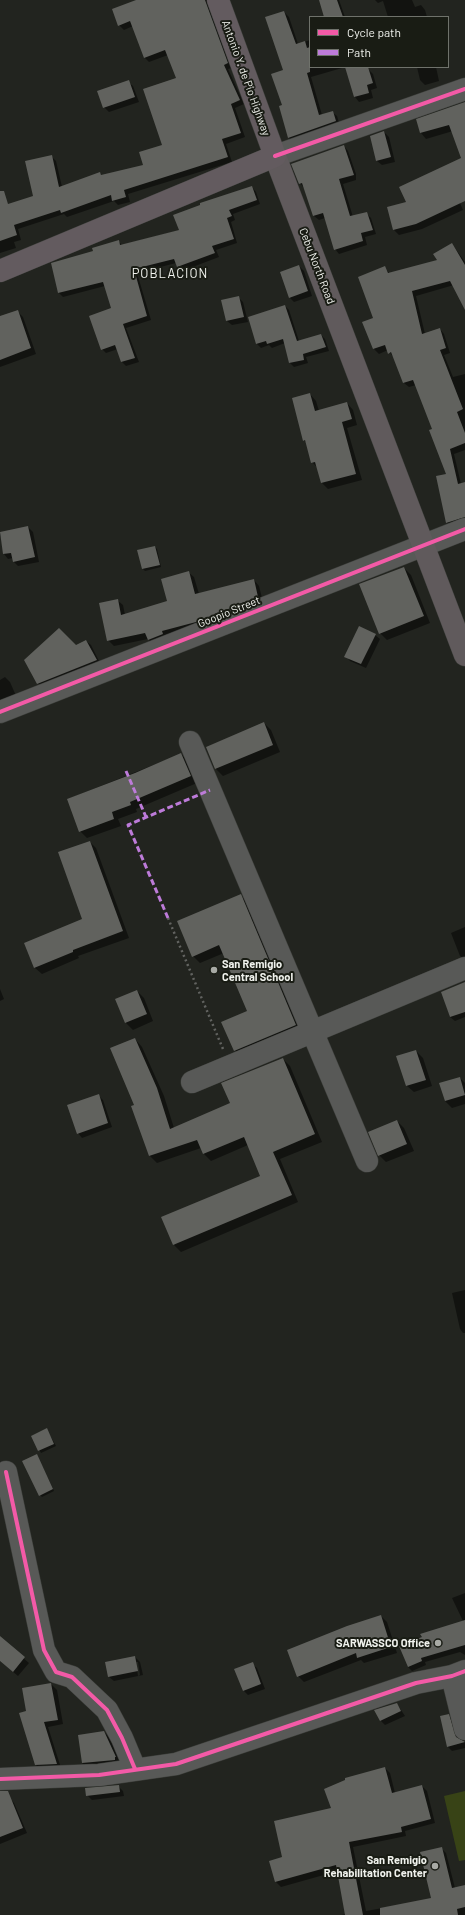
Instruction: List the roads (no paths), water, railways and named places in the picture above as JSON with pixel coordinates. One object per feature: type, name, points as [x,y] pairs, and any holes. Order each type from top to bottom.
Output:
[{"type":"highway","name":"Antonio Y. de Pio Highway","points":[[218,0],[275,156]]},
{"type":"highway","points":[[0,271],[275,156]]},
{"type":"main road","name":"Cebu North Road","points":[[275,156],[465,655]]},
{"type":"street","points":[[275,156],[465,89]]},
{"type":"street","name":"Goopio Street","points":[[0,712],[465,529]]},
{"type":"street","points":[[190,742],[367,1161]]},
{"type":"street","points":[[192,1082],[465,968]]},
{"type":"street","points":[[6,1472],[44,1650],[56,1672],[72,1677],[107,1710],[122,1738],[135,1770]]},
{"type":"street","points":[[0,1780],[99,1775],[176,1764],[416,1683],[458,1673],[465,1729]]},
{"type":"place","name":"San Remigio Central School","points":[[214,970]]},
{"type":"place","name":"SARWASSCO Office","points":[[438,1643]]},
{"type":"place","name":"San Remigio Rehabilitation Center","points":[[435,1866]]},
{"type":"district","name":"POBLACION","points":[[170,274]]}]
